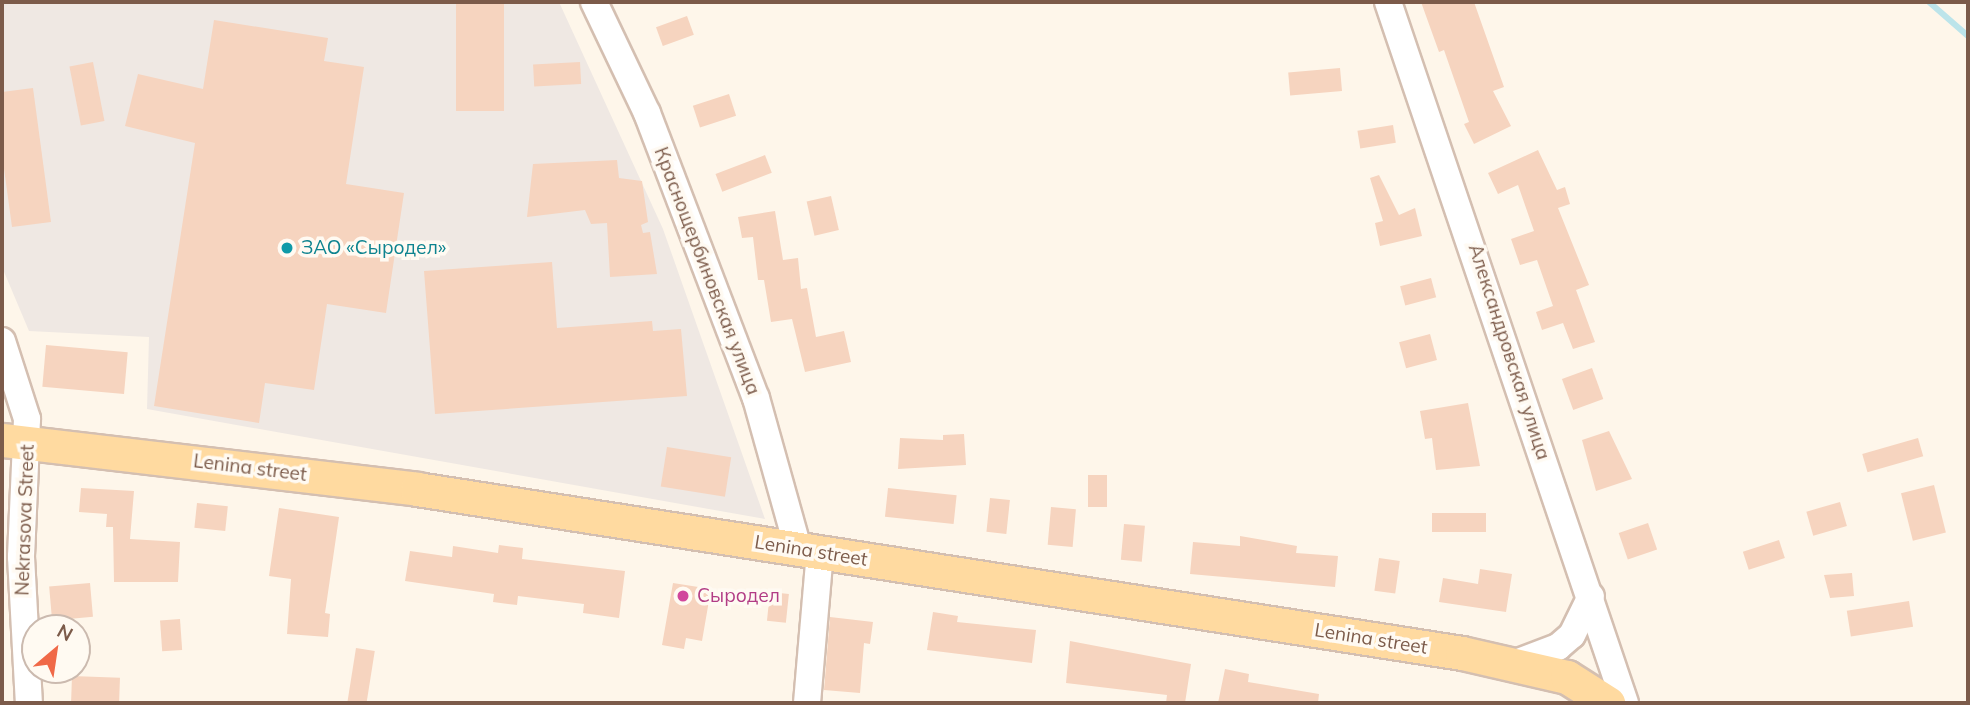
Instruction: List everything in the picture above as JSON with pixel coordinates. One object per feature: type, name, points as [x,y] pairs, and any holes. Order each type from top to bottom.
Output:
[{"type":"main road","name":"Lenina street","points":[[15,441],[417,489],[1516,663],[1567,677],[1608,703]]},
{"type":"street","name":"Краснощербиновская улица","points":[[594,2],[647,113],[756,398],[809,550]]},
{"type":"street","name":"Александровская улица","points":[[1388,2],[1625,703]]},
{"type":"street","name":"Nekrasova Street","points":[[2,341],[19,385],[15,441],[29,703]]},
{"type":"street","points":[[807,703],[809,550]]},
{"type":"street","points":[[1516,663],[1558,647],[1572,635],[1591,596]]},
{"type":"shaded area","points":[[2,2],[559,2],[663,229],[765,519],[147,409],[149,337],[29,331],[2,267]]},
{"type":"building","points":[[456,2],[504,2],[504,111],[456,111]]},
{"type":"building","points":[[1421,2],[1474,2],[1504,87],[1493,91],[1511,126],[1474,144],[1464,124],[1469,122],[1444,50],[1439,52]]},
{"type":"building","points":[[687,16],[694,35],[663,46],[656,27]]},
{"type":"building","name":"ЗАО «Сыродел»","points":[[214,20],[328,38],[324,61],[364,67],[346,184],[404,193],[386,313],[327,304],[314,390],[265,383],[259,423],[154,406],[195,143],[125,126],[138,74],[203,89]]},
{"type":"building","points":[[93,62],[104,121],[81,125],[69,67]]},
{"type":"building","points":[[580,62],[581,84],[534,86],[533,64]]},
{"type":"building","points":[[1340,68],[1342,91],[1290,95],[1288,73]]},
{"type":"building","points":[[33,88],[51,222],[12,227],[2,154],[2,92]]},
{"type":"building","points":[[729,94],[736,116],[700,128],[693,106]]},
{"type":"building","points":[[1393,125],[1396,143],[1360,148],[1357,131]]},
{"type":"building","points":[[1538,150],[1557,190],[1565,187],[1570,204],[1558,208],[1589,285],[1576,290],[1595,342],[1573,349],[1563,323],[1542,330],[1536,312],[1553,306],[1537,260],[1520,265],[1511,239],[1534,231],[1518,185],[1498,194],[1488,173]]},
{"type":"building","points":[[765,155],[772,173],[722,192],[716,174]]},
{"type":"building","points":[[617,160],[619,178],[642,181],[648,222],[641,225],[643,233],[650,232],[657,274],[610,277],[607,223],[591,224],[585,210],[527,217],[533,164]]},
{"type":"building","points":[[1379,175],[1399,215],[1415,208],[1422,236],[1380,246],[1375,223],[1383,221],[1370,178]]},
{"type":"building","points":[[831,196],[839,230],[815,236],[807,202]]},
{"type":"building","points":[[775,211],[783,260],[798,258],[801,289],[807,288],[816,337],[844,331],[851,362],[805,372],[792,319],[771,322],[764,280],[758,280],[753,237],[742,238],[738,217]]},
{"type":"building","points":[[552,262],[557,328],[652,321],[653,331],[681,329],[687,396],[435,414],[424,271]]},
{"type":"building","points":[[1431,278],[1436,297],[1405,306],[1400,286]]},
{"type":"building","points":[[1430,334],[1437,360],[1406,368],[1399,342]]},
{"type":"building","points":[[46,345],[128,352],[124,394],[42,387]]},
{"type":"building","points":[[1592,368],[1603,399],[1573,410],[1562,379]]},
{"type":"building","points":[[1468,403],[1480,466],[1436,470],[1432,438],[1425,439],[1420,411]]},
{"type":"building","points":[[1609,431],[1632,479],[1596,491],[1582,440]]},
{"type":"building","points":[[964,434],[966,465],[898,469],[900,438],[943,440],[943,435]]},
{"type":"building","points":[[1918,438],[1923,456],[1867,472],[1862,454]]},
{"type":"building","points":[[667,447],[731,457],[725,497],[661,487]]},
{"type":"building","points":[[1088,475],[1107,475],[1107,507],[1088,507]]},
{"type":"building","points":[[1934,485],[1946,533],[1913,541],[1901,493]]},
{"type":"building","points":[[81,488],[134,491],[130,539],[180,542],[178,582],[114,582],[113,527],[106,527],[107,514],[79,512]]},
{"type":"building","points":[[888,488],[957,495],[954,524],[885,517]]},
{"type":"building","points":[[990,498],[1010,500],[1006,534],[986,532]]},
{"type":"building","points":[[1840,502],[1847,526],[1813,536],[1806,512]]},
{"type":"building","points":[[197,503],[228,506],[225,531],[194,528]]},
{"type":"building","points":[[1051,507],[1076,509],[1073,547],[1048,545]]},
{"type":"building","points":[[279,508],[339,517],[325,613],[330,614],[328,637],[287,634],[291,579],[269,576]]},
{"type":"building","points":[[1432,513],[1486,513],[1486,532],[1432,532]]},
{"type":"building","points":[[1648,523],[1657,549],[1628,560],[1619,533]]},
{"type":"building","points":[[1124,524],[1145,526],[1142,562],[1121,560]]},
{"type":"building","points":[[1240,536],[1297,546],[1296,553],[1338,556],[1335,587],[1190,574],[1193,542],[1240,546]]},
{"type":"building","points":[[1779,540],[1785,558],[1749,570],[1743,552]]},
{"type":"building","points":[[499,545],[523,548],[522,559],[625,571],[619,618],[583,613],[584,604],[518,596],[517,605],[493,602],[494,594],[405,581],[410,551],[452,557],[453,546],[498,553]]},
{"type":"building","points":[[1379,558],[1400,561],[1395,594],[1374,591]]},
{"type":"building","points":[[1480,569],[1512,574],[1506,612],[1439,602],[1443,578],[1478,584]]},
{"type":"building","points":[[1852,573],[1854,596],[1830,598],[1824,575]]},
{"type":"building","points":[[90,583],[93,617],[91,614],[52,614],[49,587]]},
{"type":"building","points":[[673,583],[711,589],[702,641],[686,638],[684,649],[662,645]]},
{"type":"building","points":[[770,592],[789,594],[786,623],[767,621]]},
{"type":"building","points":[[1909,601],[1913,627],[1851,637],[1847,611]]},
{"type":"building","points":[[933,612],[958,616],[957,622],[1036,630],[1032,663],[927,650]]},
{"type":"building","points":[[830,617],[873,622],[870,644],[864,643],[860,693],[824,690]]},
{"type":"building","points":[[180,619],[182,650],[162,651],[160,620]]},
{"type":"building","points":[[1070,641],[1191,664],[1185,703],[1166,703],[1167,695],[1066,683]]},
{"type":"building","points":[[356,648],[375,651],[367,703],[347,702]]},
{"type":"building","points":[[1225,669],[1249,674],[1248,682],[1319,694],[1318,703],[1218,703]]},
{"type":"building","points":[[91,677],[120,678],[119,703],[71,703],[72,684],[91,684]]},
{"type":"waterway","points":[[1929,2],[1968,36]]},
{"type":"place","name":"ЗАО «Сыродел»","points":[[287,248]]},
{"type":"place","name":"Сыродел","points":[[683,596]]}]
